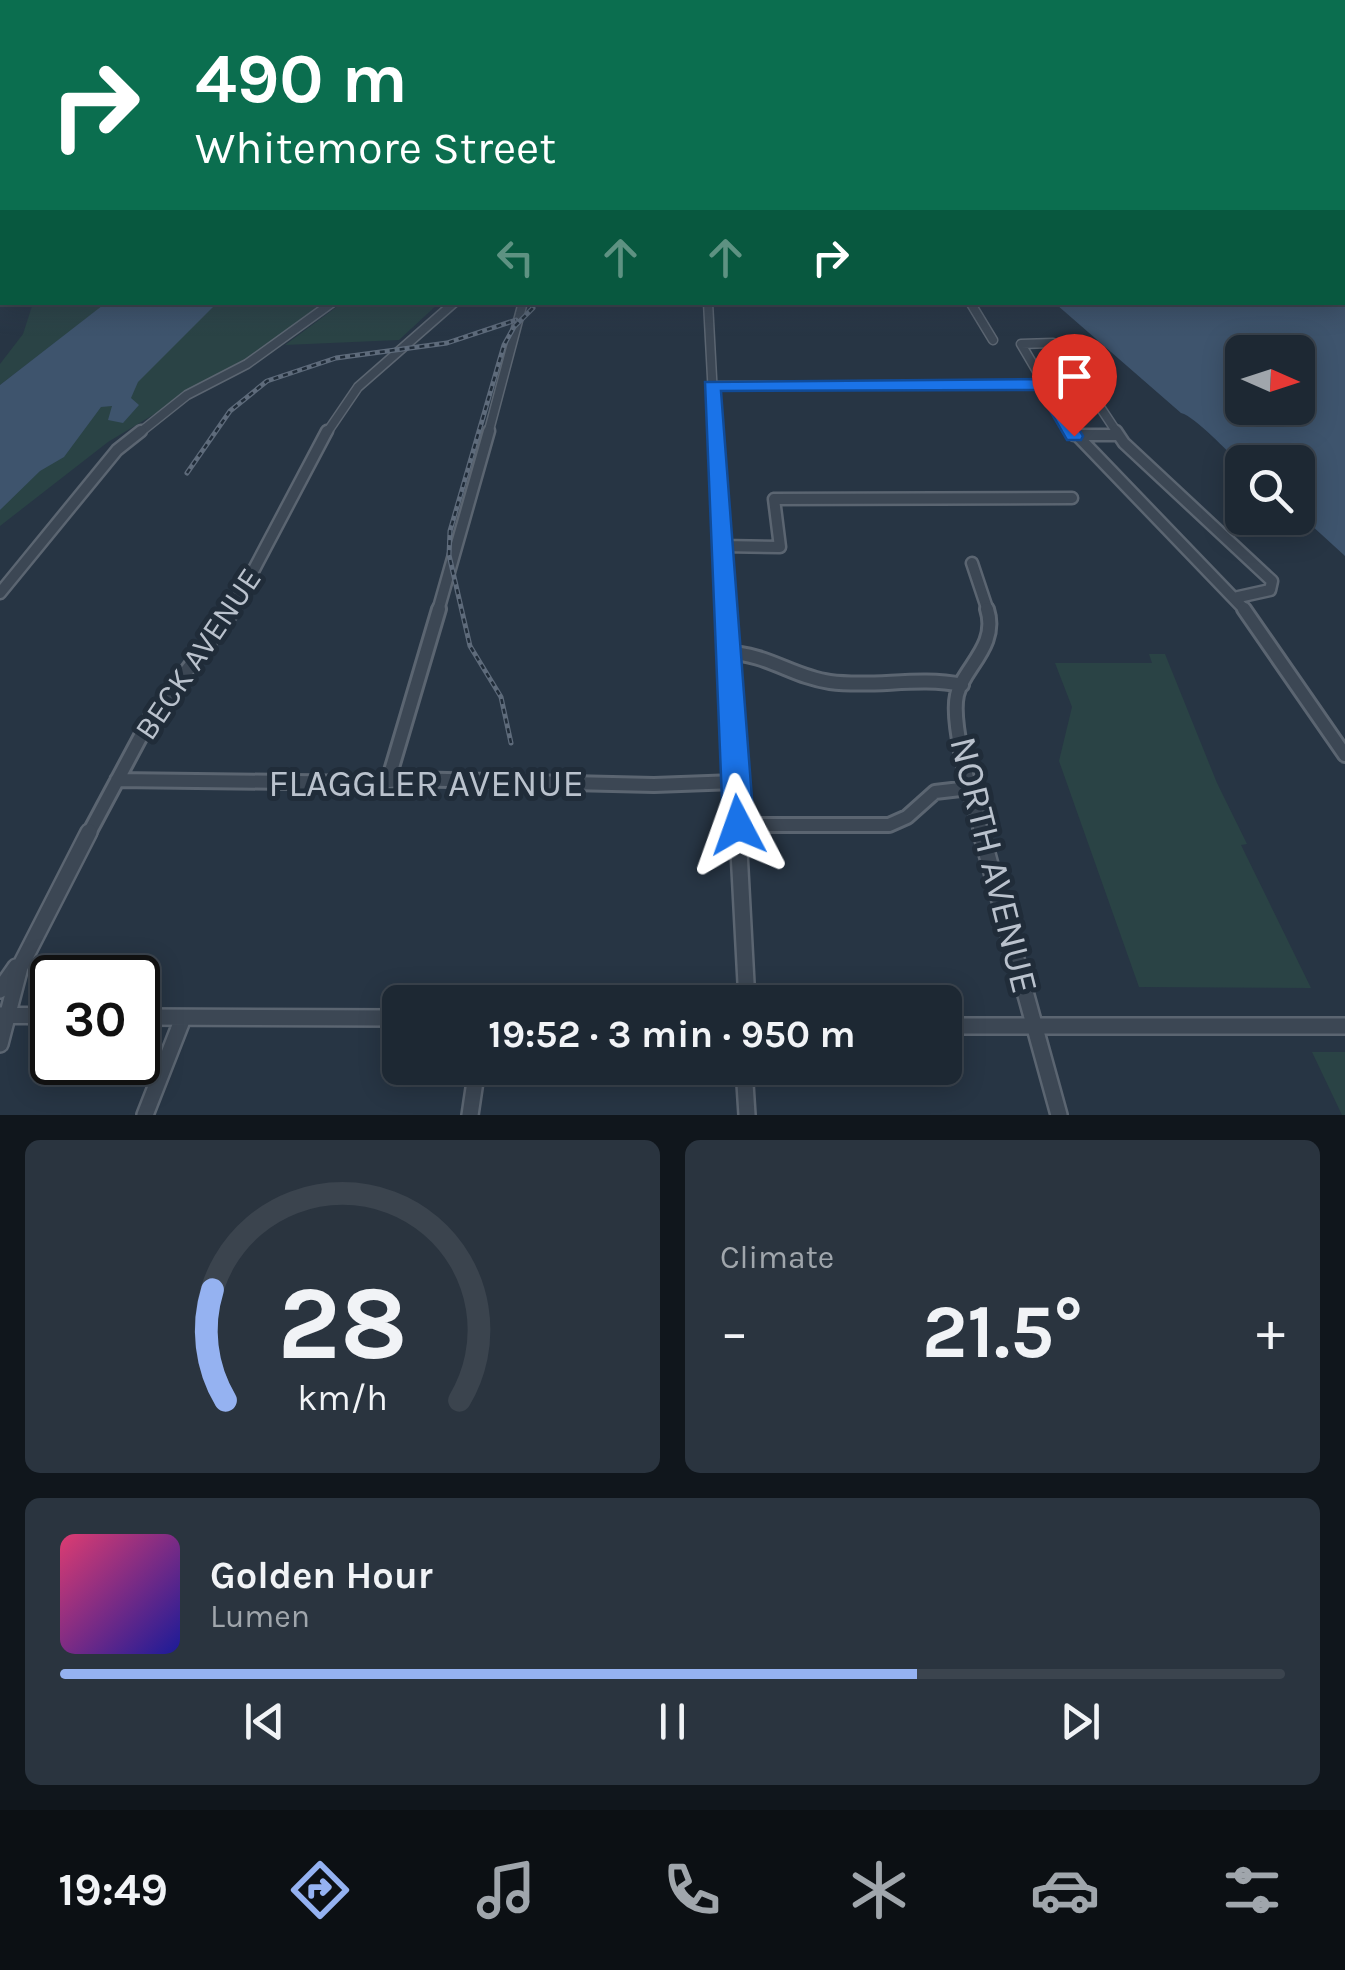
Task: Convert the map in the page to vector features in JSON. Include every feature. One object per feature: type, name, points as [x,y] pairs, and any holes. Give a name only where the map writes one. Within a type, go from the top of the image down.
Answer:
[{"type":"street","points":[[0,593],[117,450],[188,395],[247,364],[329,305]]},
{"type":"street","name":"BECK AVENUE","points":[[0,1044],[4,1015],[30,945],[116,780],[163,700],[240,601],[345,403],[452,305]]},
{"type":"street","points":[[388,781],[478,475],[522,305]]},
{"type":"street","points":[[708,305],[745,985]]},
{"type":"street","points":[[972,305],[994,340]]},
{"type":"street","points":[[1234,598],[1270,590],[1272,581],[1118,435],[1056,344],[1021,344],[1074,436],[1234,598],[1261,630],[1345,755]]},
{"type":"street","points":[[712,386],[1044,385]]},
{"type":"street","points":[[1074,436],[1118,435]]},
{"type":"street","points":[[722,546],[780,547],[774,499],[1072,498]]},
{"type":"street","name":"NORTH AVENUE","points":[[972,563],[990,620],[980,659],[958,695],[957,719],[969,788],[1059,1115]]},
{"type":"street","points":[[727,653],[765,654],[817,680],[962,685]]},
{"type":"street","name":"FLAGGLER AVENUE","points":[[116,780],[654,785],[735,782]]},
{"type":"street","points":[[738,825],[889,825],[907,817],[935,792],[969,788]]},
{"type":"street","points":[[0,990],[30,945]]},
{"type":"street","points":[[4,1015],[30,1016]]},
{"type":"street","points":[[160,1017],[382,1018]]},
{"type":"street","points":[[145,1115],[183,1018]]},
{"type":"street","points":[[962,1026],[1345,1026]]},
{"type":"street","points":[[470,1115],[474,1085]]},
{"type":"street","points":[[745,1085],[746,1115]]},
{"type":"green space","points":[[32,305],[104,305],[0,385],[0,364],[23,334]]},
{"type":"green space","points":[[215,305],[321,305],[286,335],[108,442],[0,526],[0,503],[90,407]]},
{"type":"green space","points":[[339,305],[437,305],[399,340],[285,345]]},
{"type":"green space","points":[[1149,654],[1165,654],[1217,783],[1247,844],[1241,845],[1311,988],[1139,987],[1059,761],[1072,707],[1055,663],[1152,663]]},
{"type":"green space","points":[[1312,1052],[1345,1052],[1345,1115],[1342,1115]]},
{"type":"water","points":[[103,305],[215,305],[138,382],[131,398],[139,405],[123,423],[108,420],[112,406],[101,407],[64,457],[40,471],[0,510],[0,385]]},
{"type":"water","points":[[1057,305],[1345,305],[1345,556],[1315,529],[1315,445],[1225,445],[1225,448]]},
{"type":"railway","points":[[511,743],[501,697],[470,646],[449,555],[450,531],[504,345],[514,327],[533,308]]},
{"type":"railway","points":[[187,473],[230,411],[267,381],[336,358],[447,343],[516,320]]},
{"type":"route","points":[[738,825],[712,386],[1044,385],[1074,436]]}]
